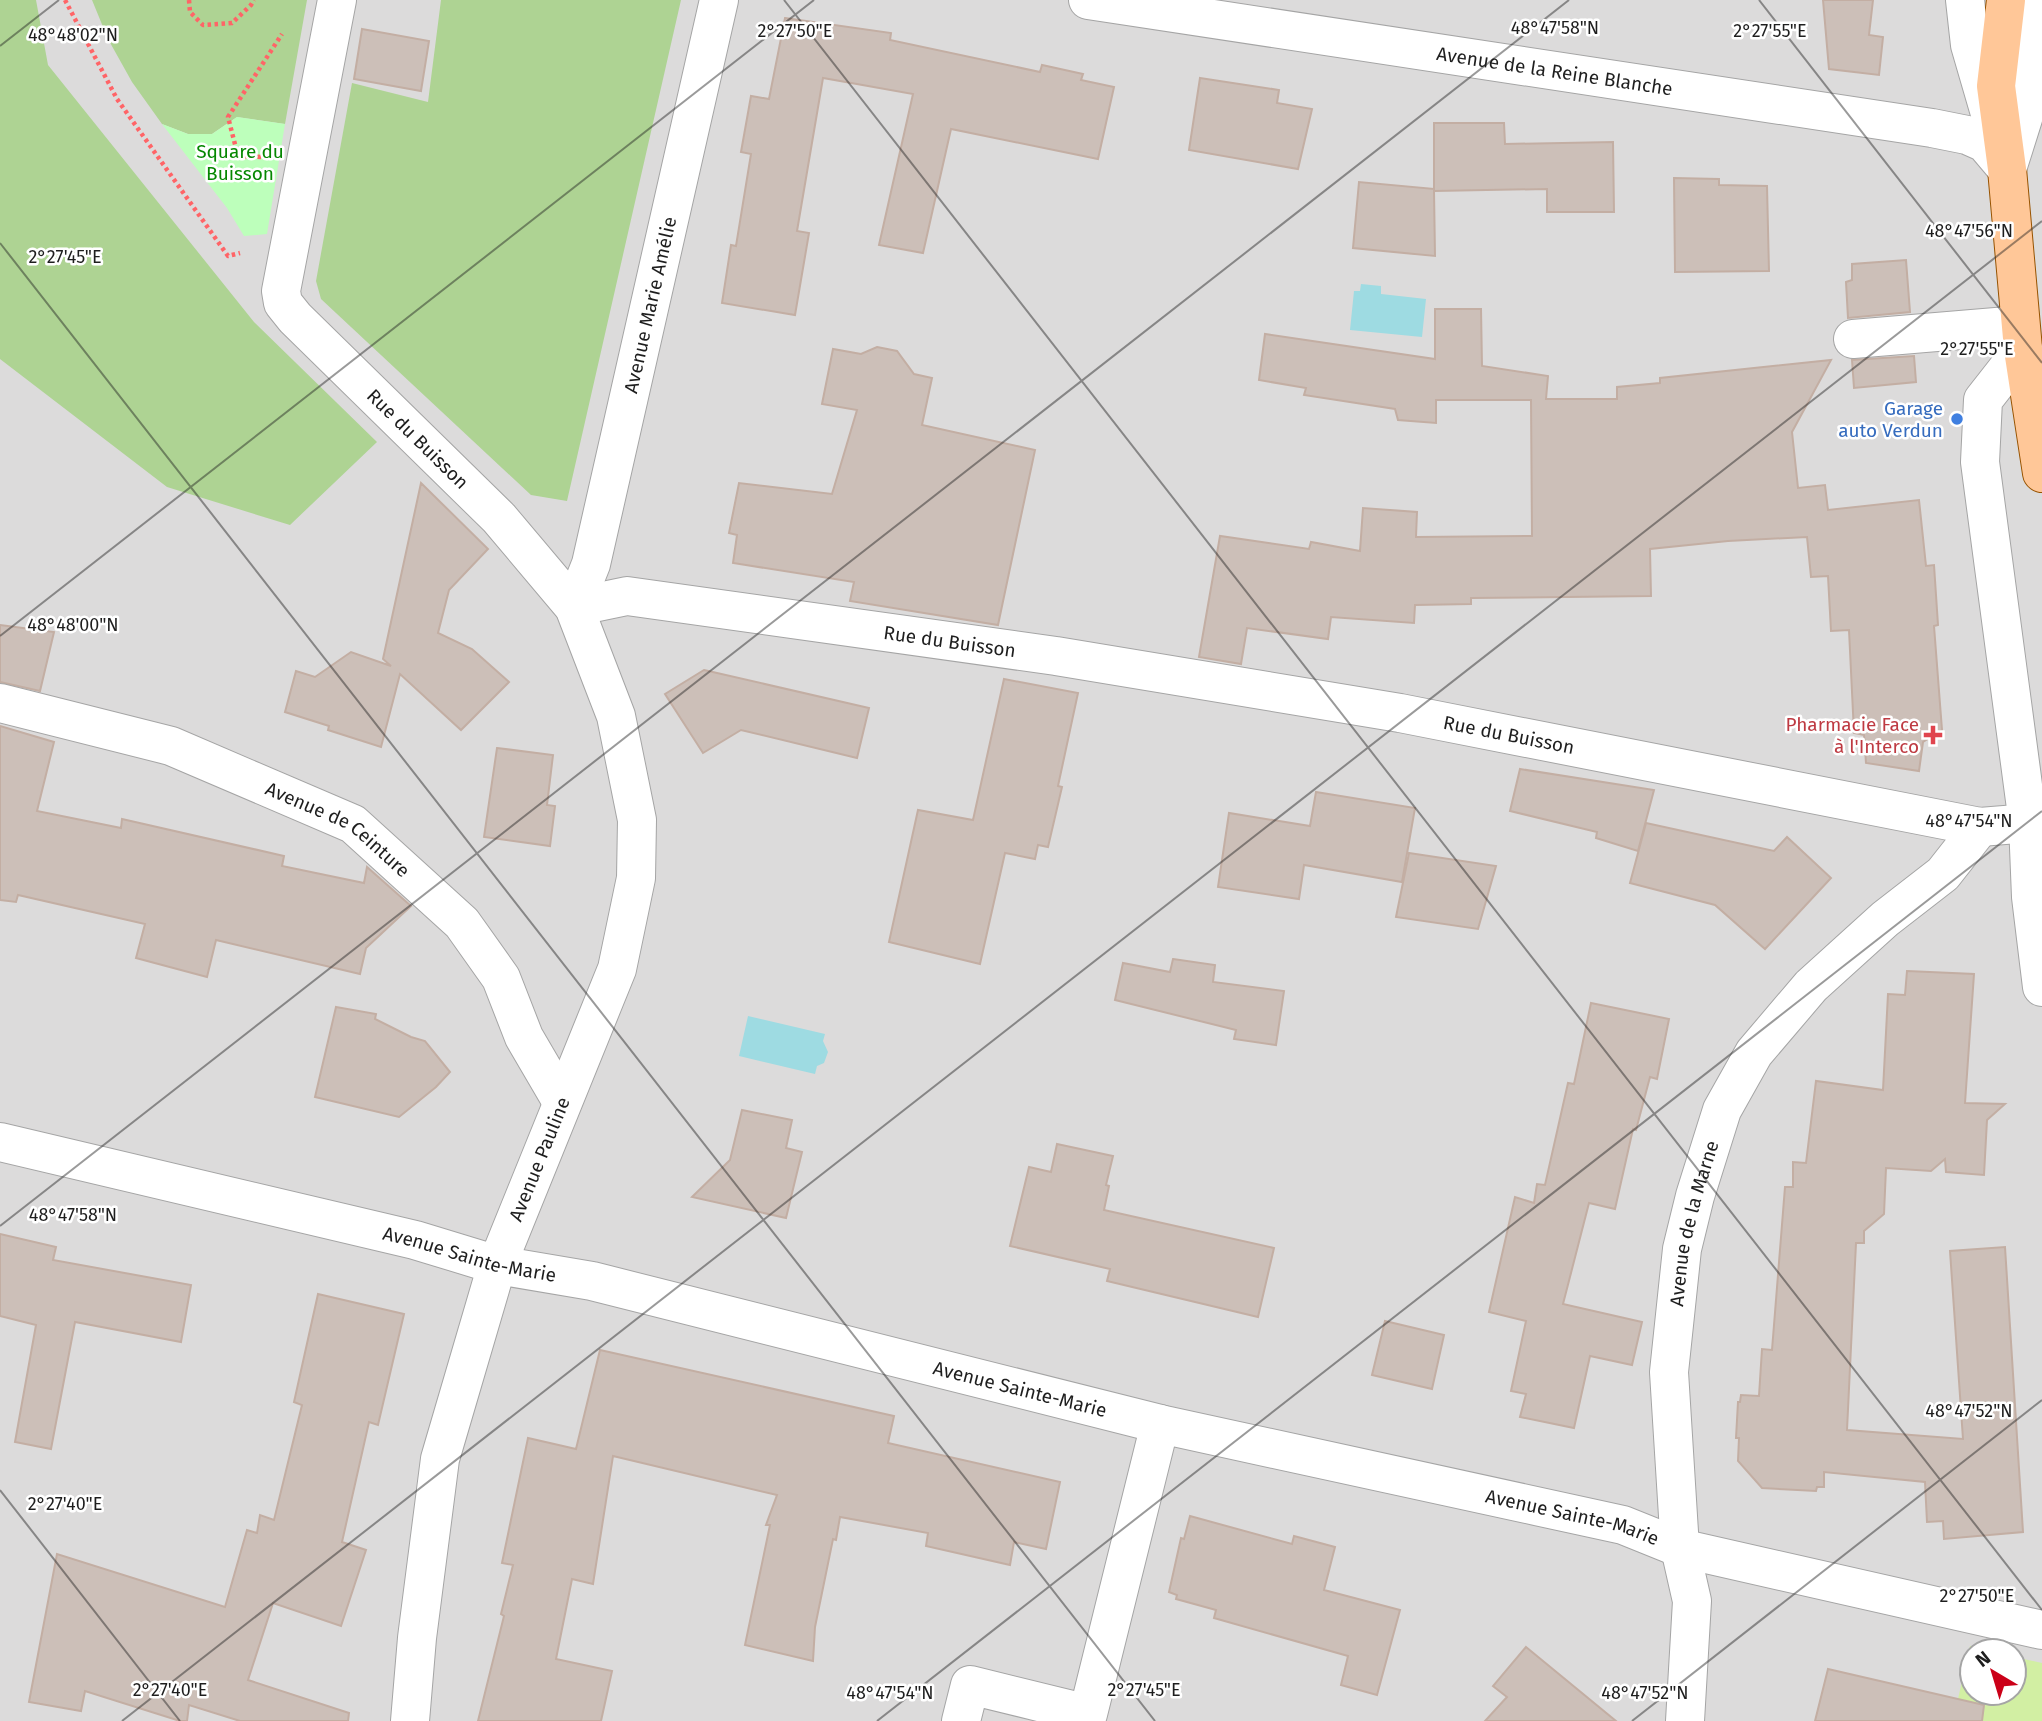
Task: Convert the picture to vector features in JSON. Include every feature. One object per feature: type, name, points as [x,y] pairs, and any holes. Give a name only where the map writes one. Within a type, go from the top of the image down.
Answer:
[{"type":"main road","points":[[2006,0],[1996,86],[2007,169],[2021,337],[2042,473]]},
{"type":"street","name":"Rue du Buisson","points":[[337,0],[281,291],[283,303],[295,318],[499,518],[574,607],[627,596],[1056,656],[1400,713],[1980,827],[2035,822]]},
{"type":"street","name":"Avenue Marie Amélie","points":[[574,607],[592,564],[719,0]]},
{"type":"street","name":"Avenue de la Reine Blanche","points":[[1088,0],[1932,128],[1967,135],[1985,143],[2007,169]]},
{"type":"street","points":[[1965,0],[1970,45],[2007,169]]},
{"type":"street","points":[[2007,169],[2032,90],[2039,0]]},
{"type":"street","points":[[1853,340],[2021,337]]},
{"type":"street","points":[[2021,337],[1983,400],[1980,462],[2035,822],[2031,897],[2042,987]]},
{"type":"street","name":"Avenue Pauline","points":[[410,1721],[417,1638],[440,1459],[497,1265],[617,969],[636,878],[637,820],[615,716],[574,607]]},
{"type":"street","name":"Avenue de Ceinture","points":[[0,703],[171,746],[352,824],[462,923],[501,978],[524,1037],[562,1102]]},
{"type":"street","name":"Avenue de la Marne","points":[[1685,1721],[1692,1601],[1680,1548],[1669,1372],[1682,1249],[1695,1196],[1722,1110],[1754,1053],[1811,986],[1885,919],[1943,874],[1980,827]]},
{"type":"street","name":"Avenue Sainte-Marie","points":[[0,1142],[415,1240],[497,1265],[592,1281],[1160,1424],[1623,1525],[1680,1548],[2042,1630]]},
{"type":"street","points":[[961,1721],[970,1685],[1088,1714],[1160,1424]]},
{"type":"path","points":[[65,0],[117,99],[228,256],[266,248],[290,249]]},
{"type":"path","points":[[189,0],[190,12],[203,25],[232,23],[254,0]]},
{"type":"path","points":[[272,157],[238,156],[228,117],[287,27]]},
{"type":"shaded area","points":[[0,0],[2042,0],[2042,1721],[0,1721]]},
{"type":"green space","points":[[0,0],[36,0],[48,65],[254,322],[377,442],[290,525],[167,487],[0,359]]},
{"type":"green space","points":[[92,0],[307,0],[285,124],[237,117],[212,134],[188,134],[162,124],[132,82],[108,39]]},
{"type":"green space","points":[[441,0],[681,0],[567,501],[531,495],[321,299],[316,281],[352,83],[428,102]]},
{"type":"green space","name":"Square du Buisson","points":[[237,117],[285,124],[267,234],[244,236],[227,208],[162,124],[188,134],[212,134]]},
{"type":"green space","points":[[2028,1660],[2042,1663],[2042,1721],[1953,1721],[1958,1699],[1958,1707],[2028,1707]]},
{"type":"water","points":[[1361,284],[1381,286],[1381,294],[1426,299],[1422,337],[1350,330],[1354,291],[1360,291]]},
{"type":"water","points":[[748,1016],[825,1034],[823,1041],[828,1052],[824,1063],[817,1066],[815,1074],[739,1056]]},
{"type":"building","points":[[1823,0],[1873,0],[1869,35],[1883,37],[1879,75],[1829,69]]},
{"type":"building","points":[[785,18],[891,33],[890,40],[1040,72],[1042,65],[1083,74],[1081,80],[1114,87],[1098,159],[951,129],[923,253],[879,245],[913,94],[823,78],[797,231],[809,233],[795,315],[722,303],[731,245],[736,246],[751,154],[741,152],[751,96],[769,99]]},
{"type":"building","points":[[362,29],[429,41],[421,91],[354,79]]},
{"type":"building","points":[[1200,78],[1279,90],[1277,103],[1312,109],[1298,169],[1189,150]]},
{"type":"building","points":[[1434,123],[1504,123],[1505,144],[1613,142],[1614,212],[1547,212],[1547,189],[1434,191],[1435,256],[1353,248],[1359,182],[1434,189]]},
{"type":"building","points":[[1674,178],[1719,179],[1719,185],[1767,186],[1769,271],[1675,272]]},
{"type":"building","points":[[1906,260],[1910,312],[1848,318],[1846,282],[1852,280],[1852,264]]},
{"type":"building","points":[[1435,309],[1481,309],[1482,366],[1548,376],[1546,399],[1617,399],[1617,387],[1660,383],[1660,378],[1831,360],[1792,432],[1798,488],[1825,485],[1828,510],[1919,500],[1926,566],[1934,565],[1938,625],[1934,626],[1942,730],[1923,742],[1919,771],[1866,763],[1864,735],[1854,733],[1849,630],[1831,631],[1828,576],[1811,577],[1807,537],[1650,549],[1651,596],[1471,598],[1471,604],[1415,605],[1414,623],[1331,617],[1328,639],[1247,628],[1241,664],[1199,657],[1220,536],[1309,549],[1311,542],[1360,551],[1363,508],[1417,512],[1416,537],[1532,536],[1531,400],[1436,400],[1436,423],[1398,420],[1395,409],[1304,395],[1306,388],[1259,380],[1265,334],[1435,359]]},
{"type":"building","points":[[877,347],[897,351],[914,374],[932,378],[922,425],[1035,450],[998,625],[850,601],[854,582],[733,563],[737,535],[729,533],[739,483],[832,494],[857,410],[822,404],[833,349],[861,354]]},
{"type":"building","points":[[1914,356],[1916,382],[1854,388],[1852,360]]},
{"type":"building","points":[[421,483],[488,549],[449,590],[438,633],[472,649],[509,682],[461,730],[400,674],[381,747],[328,730],[329,726],[285,712],[296,671],[315,677],[351,652],[391,666],[383,659]]},
{"type":"building","points":[[0,625],[54,632],[40,691],[0,682]]},
{"type":"building","points":[[704,670],[869,708],[857,758],[741,730],[703,753],[665,694]]},
{"type":"building","points":[[1004,679],[1078,693],[1058,786],[1062,787],[1048,847],[1038,845],[1035,859],[1005,853],[980,964],[889,942],[918,810],[973,820]]},
{"type":"building","points":[[0,726],[54,742],[37,811],[121,828],[122,819],[284,856],[282,866],[364,883],[367,867],[411,906],[366,948],[360,974],[216,940],[207,977],[136,958],[145,924],[18,895],[16,902],[0,900]]},
{"type":"building","points":[[497,748],[553,755],[547,805],[555,806],[550,846],[484,837]]},
{"type":"building","points":[[1520,769],[1654,790],[1638,851],[1596,838],[1597,832],[1510,811]]},
{"type":"building","points":[[1316,792],[1415,808],[1402,882],[1304,865],[1299,899],[1218,887],[1229,813],[1310,826]]},
{"type":"building","points":[[1646,823],[1774,851],[1787,837],[1831,878],[1765,949],[1715,905],[1630,883]]},
{"type":"building","points":[[1409,853],[1496,866],[1478,929],[1396,917]]},
{"type":"building","points":[[1173,959],[1215,965],[1213,982],[1284,991],[1276,1045],[1234,1039],[1236,1030],[1115,1000],[1123,963],[1170,972]]},
{"type":"building","points":[[1907,971],[1974,974],[1965,1103],[2005,1104],[1987,1120],[1984,1175],[1946,1172],[1945,1159],[1931,1171],[1886,1168],[1884,1214],[1864,1231],[1864,1243],[1856,1243],[1847,1430],[1963,1439],[1950,1251],[2005,1247],[2023,1532],[1944,1539],[1943,1521],[1927,1522],[1925,1482],[1824,1472],[1824,1487],[1817,1487],[1816,1491],[1762,1488],[1738,1461],[1738,1402],[1741,1395],[1759,1396],[1762,1349],[1772,1350],[1785,1187],[1793,1187],[1793,1162],[1806,1163],[1816,1081],[1883,1090],[1888,994],[1905,995]]},
{"type":"building","points":[[1591,1003],[1669,1019],[1657,1079],[1650,1077],[1636,1130],[1633,1129],[1615,1209],[1589,1203],[1563,1304],[1642,1322],[1632,1365],[1590,1356],[1574,1428],[1520,1417],[1526,1394],[1511,1391],[1526,1321],[1489,1312],[1515,1197],[1534,1203],[1537,1184],[1545,1185],[1568,1083],[1574,1084]]},
{"type":"building","points":[[336,1007],[376,1014],[375,1019],[425,1041],[450,1072],[399,1117],[315,1097]]},
{"type":"building","points":[[742,1110],[792,1120],[786,1148],[802,1152],[786,1218],[692,1197],[730,1160]]},
{"type":"building","points":[[1057,1144],[1113,1156],[1106,1185],[1109,1186],[1104,1210],[1274,1248],[1258,1317],[1107,1281],[1110,1269],[1010,1246],[1029,1167],[1051,1172]]},
{"type":"building","points":[[0,1234],[56,1247],[53,1260],[191,1285],[181,1342],[75,1322],[51,1449],[15,1442],[36,1325],[0,1316]]},
{"type":"building","points":[[318,1294],[404,1314],[378,1425],[369,1422],[342,1542],[366,1550],[341,1626],[273,1603],[248,1680],[349,1713],[348,1721],[240,1721],[189,1705],[187,1721],[180,1721],[85,1691],[81,1711],[29,1702],[57,1554],[225,1607],[247,1530],[257,1533],[260,1515],[274,1520],[302,1405],[294,1402]]},
{"type":"building","points":[[1385,1321],[1444,1335],[1432,1389],[1372,1375]]},
{"type":"building","points":[[600,1350],[894,1416],[888,1443],[1060,1482],[1046,1549],[1014,1542],[1010,1565],[926,1546],[928,1533],[840,1517],[815,1627],[813,1661],[745,1645],[770,1525],[766,1525],[777,1495],[613,1456],[593,1584],[572,1579],[556,1659],[612,1671],[601,1721],[478,1721],[504,1616],[501,1614],[513,1565],[502,1563],[528,1438],[576,1449]]},
{"type":"building","points":[[1190,1516],[1292,1544],[1294,1536],[1335,1547],[1324,1590],[1400,1610],[1377,1695],[1341,1685],[1348,1656],[1214,1618],[1216,1610],[1176,1599],[1177,1595],[1169,1592],[1181,1538],[1184,1539]]},
{"type":"building","points":[[1526,1647],[1616,1721],[1485,1721],[1507,1697],[1493,1686]]},
{"type":"building","points":[[1828,1669],[1958,1699],[1958,1707],[1984,1707],[1982,1721],[1815,1721]]},
{"type":"place","name":"Garage auto Verdun","points":[[1957,419]]},
{"type":"place","name":"Pharmacie Face à l'Interco","points":[[1933,735]]}]
